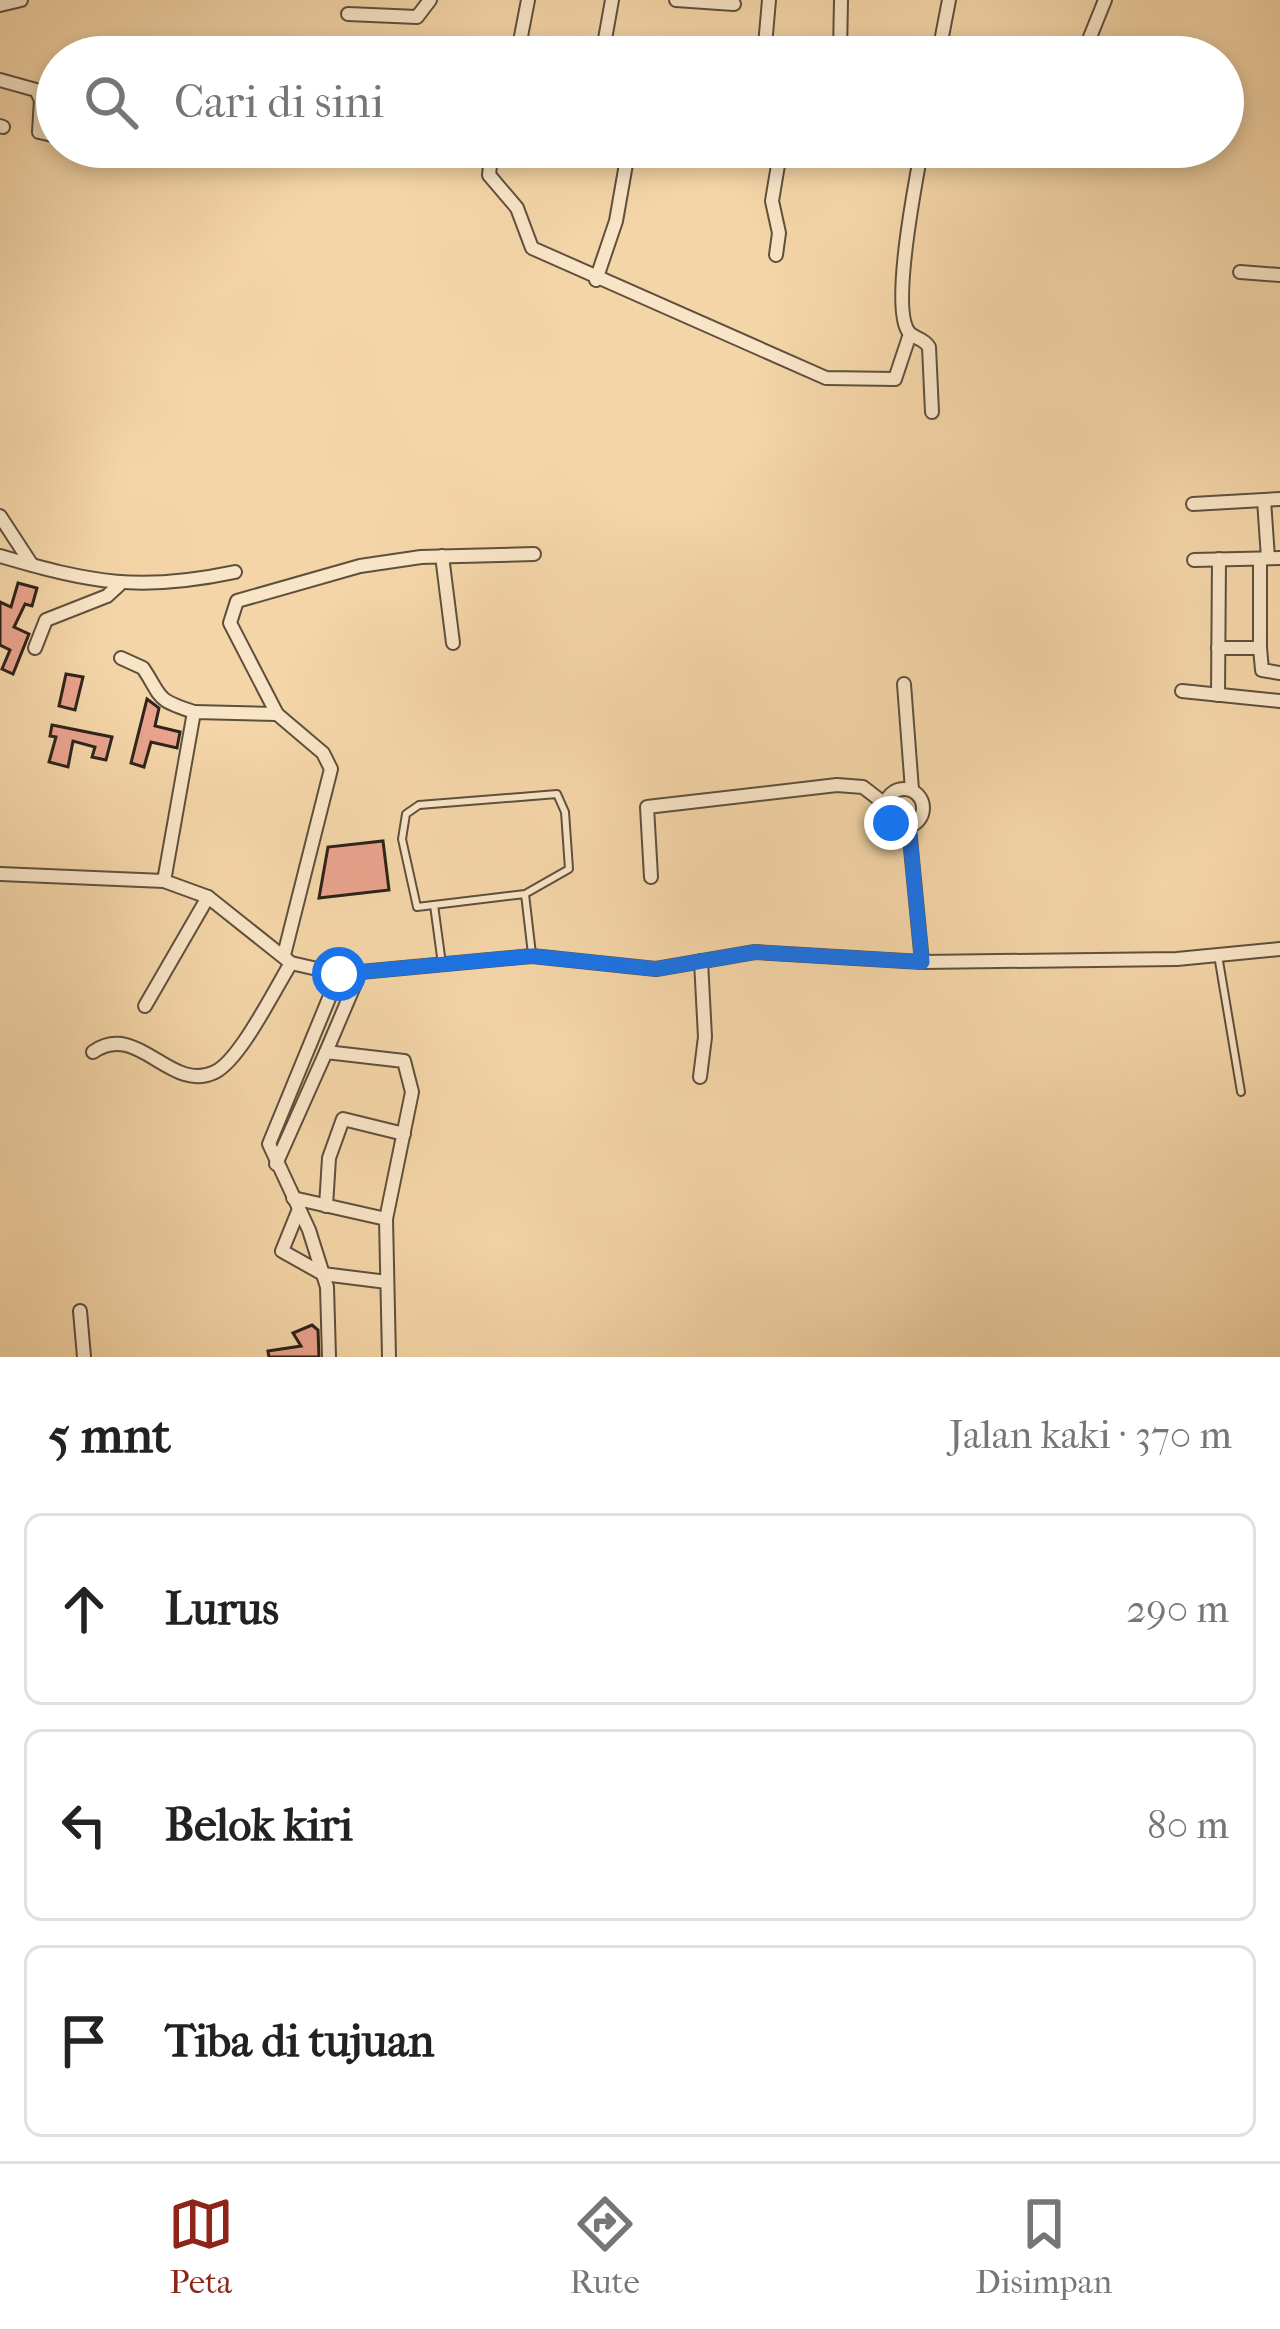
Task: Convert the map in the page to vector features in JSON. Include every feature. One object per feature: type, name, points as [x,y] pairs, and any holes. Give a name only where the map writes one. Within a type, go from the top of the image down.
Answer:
[{"type":"street","points":[[0,5],[21,0]]},
{"type":"street","points":[[348,14],[417,17],[430,0]]},
{"type":"street","points":[[521,36],[528,0]]},
{"type":"street","points":[[606,36],[612,0]]},
{"type":"street","points":[[676,0],[734,4]]},
{"type":"street","points":[[766,36],[769,0]]},
{"type":"street","points":[[840,36],[841,0]]},
{"type":"street","points":[[942,36],[949,0]]},
{"type":"street","points":[[1090,36],[1105,0]]},
{"type":"street","points":[[0,80],[36,90]]},
{"type":"street","points":[[490,168],[489,175],[517,208],[532,248],[826,378],[895,379],[910,334],[904,258],[919,168]]},
{"type":"street","points":[[596,280],[622,198],[626,168]]},
{"type":"street","points":[[776,254],[779,227],[772,201],[778,168]]},
{"type":"street","points":[[1240,272],[1280,275]]},
{"type":"street","points":[[910,334],[923,338],[929,347],[932,412]]},
{"type":"street","points":[[1192,504],[1280,499]]},
{"type":"street","points":[[1264,500],[1269,558],[1262,670],[1280,673]]},
{"type":"street","points":[[0,516],[33,566]]},
{"type":"street","points":[[93,1052],[112,1043],[133,1044],[191,1076],[214,1073],[229,1060],[288,959],[331,769],[323,752],[277,714],[230,623],[237,601],[360,566],[442,556],[534,554]]},
{"type":"street","points":[[0,556],[80,580],[119,585],[235,572]]},
{"type":"street","points":[[442,556],[453,643]]},
{"type":"street","points":[[1194,560],[1269,558]]},
{"type":"street","points":[[1218,695],[1219,559]]},
{"type":"street","points":[[35,647],[46,620],[107,596],[119,585]]},
{"type":"street","points":[[1218,648],[1260,648]]},
{"type":"street","points":[[121,658],[143,668],[150,692],[165,703],[194,712],[277,714]]},
{"type":"street","points":[[904,684],[912,790],[924,808],[909,828]]},
{"type":"street","points":[[1182,691],[1280,700]]},
{"type":"street","points":[[164,880],[194,712]]},
{"type":"street","points":[[651,877],[646,807],[837,784],[863,787],[885,804],[891,823],[909,828]]},
{"type":"street","points":[[885,804],[893,793],[912,790]]},
{"type":"street","points":[[909,828],[922,962]]},
{"type":"street","points":[[0,874],[58,872],[164,880],[208,897],[288,959],[339,974],[532,956],[644,969],[755,952],[922,962],[1218,955],[1280,949]]},
{"type":"street","points":[[145,1006],[208,897]]},
{"type":"street","points":[[700,1077],[705,1037],[701,961]]},
{"type":"street","points":[[276,1164],[360,972]]},
{"type":"street","points":[[328,1357],[323,1274],[269,1144],[339,974]]},
{"type":"street","points":[[326,1052],[404,1061],[413,1083],[386,1219],[388,1357]]},
{"type":"street","points":[[296,1070],[315,1077]]},
{"type":"street","points":[[283,1103],[300,1110]]},
{"type":"street","points":[[326,1206],[329,1158],[344,1119],[404,1135]]},
{"type":"street","points":[[296,1203],[386,1219]]},
{"type":"street","points":[[296,1203],[281,1250],[323,1274],[387,1282]]},
{"type":"street","points":[[80,1311],[84,1357]]},
{"type":"lane","points":[[551,791],[565,812],[569,869],[525,894],[434,905],[417,907],[402,839],[402,821],[411,810],[551,791]]},
{"type":"lane","points":[[525,894],[532,956]]},
{"type":"lane","points":[[434,905],[442,964]]},
{"type":"lane","points":[[1218,955],[1241,1092]]},
{"type":"building","points":[[18,583],[37,588],[32,606],[25,604],[14,627],[29,634],[13,674],[2,669],[10,650],[0,645],[0,602],[11,607]]},
{"type":"building","points":[[66,674],[83,677],[75,710],[59,706]]},
{"type":"building","points":[[147,699],[159,708],[155,726],[180,732],[177,748],[151,742],[144,767],[131,763]]},
{"type":"building","points":[[52,725],[112,737],[106,760],[92,757],[95,747],[73,741],[68,767],[49,762],[56,737],[50,736]]},
{"type":"building","points":[[383,841],[389,890],[319,898],[328,847]]},
{"type":"building","points":[[312,1325],[318,1330],[319,1357],[269,1357],[268,1351],[301,1346],[293,1333]]},
{"type":"route","points":[[339,974],[532,956],[656,969],[755,952],[922,962],[909,828],[891,823]]}]
